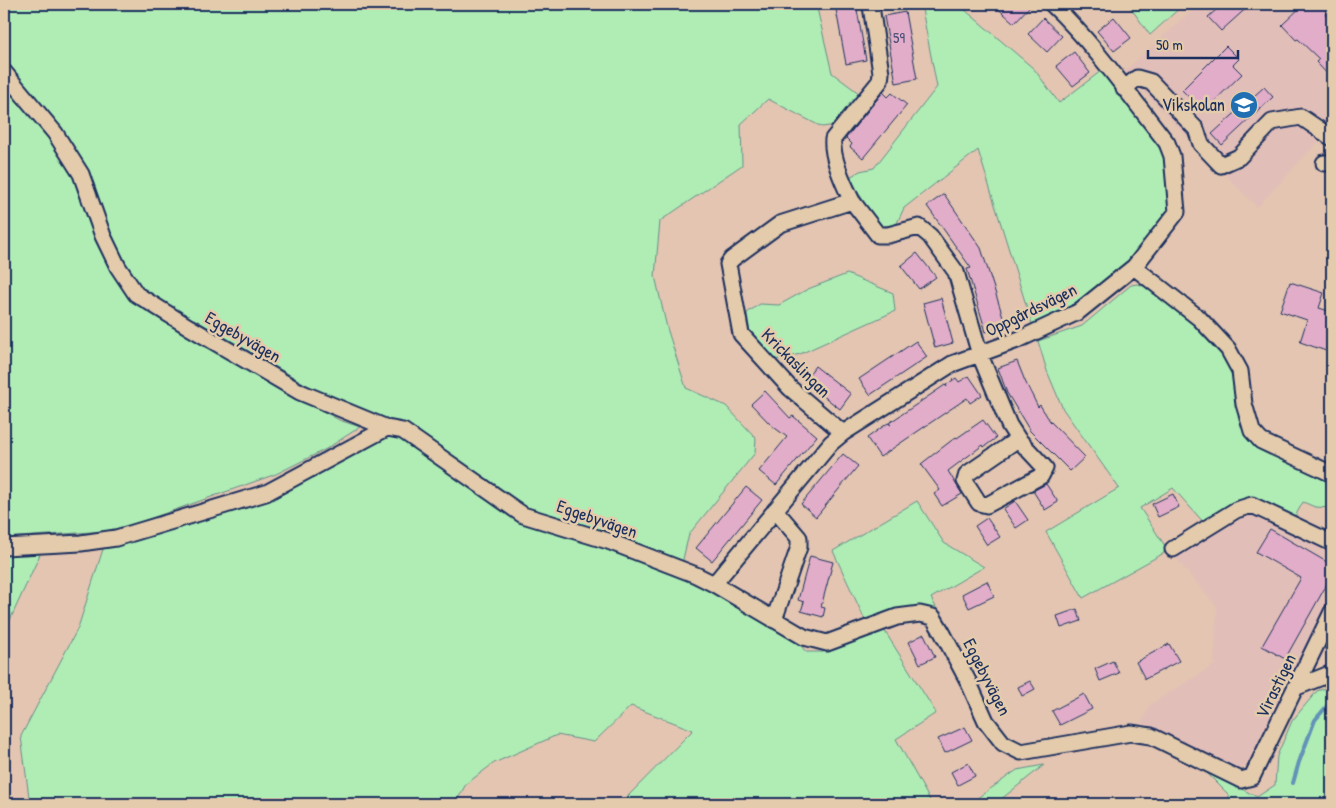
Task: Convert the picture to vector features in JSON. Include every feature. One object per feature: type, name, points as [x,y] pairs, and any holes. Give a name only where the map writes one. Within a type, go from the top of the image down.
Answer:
[{"type":"street","points":[[872,4],[881,73],[880,81],[833,140],[832,148],[852,201],[878,235],[884,236],[919,227],[930,236],[956,272],[980,355],[1009,425],[1018,439],[1045,468],[1041,476],[987,505],[979,503],[966,481],[967,474],[1018,439]]},
{"type":"street","name":"Oppgårdsvägen","points":[[714,584],[831,443],[843,433],[952,364],[1020,339],[1078,312],[1134,267],[1177,212],[1172,156],[1167,143],[1073,24],[1052,4]]},
{"type":"street","name":"Eggebyvägen","points":[[4,72],[55,133],[81,174],[103,236],[118,267],[136,294],[188,327],[300,392],[387,428],[403,432],[523,515],[608,541],[696,575],[804,637],[828,643],[897,617],[920,614],[933,617],[968,681],[986,721],[1002,743],[1021,752],[1131,732],[1151,736],[1241,780],[1252,777]]},
{"type":"street","points":[[1124,89],[1137,78],[1151,82],[1196,128],[1201,144],[1221,165],[1239,157],[1272,122],[1300,117],[1332,138]]},
{"type":"street","name":"Krickaslingan","points":[[843,433],[790,388],[741,334],[728,264],[732,259],[780,224],[852,201]]},
{"type":"street","points":[[1134,267],[1199,318],[1228,349],[1240,371],[1244,404],[1252,431],[1261,441],[1332,474]]},
{"type":"street","points":[[4,548],[81,543],[116,538],[266,493],[387,428]]},
{"type":"street","points":[[1173,550],[1236,510],[1252,505],[1332,543]]},
{"type":"street","points":[[774,620],[799,547],[799,538],[775,510]]},
{"type":"street","name":"Virastigen","points":[[1252,777],[1332,612]]},
{"type":"street","points":[[1297,687],[1332,674]]},
{"type":"shaded area","name":"Vikskolan","points":[[1199,4],[1332,4],[1332,146],[1319,141],[1257,207],[1124,72]]},
{"type":"shaded area","points":[[1254,510],[1332,551],[1332,599],[1248,765],[1235,770],[1141,724],[1150,705],[1214,665],[1217,607],[1175,557]]},
{"type":"green space","points":[[4,4],[816,4],[832,73],[860,94],[836,125],[822,127],[768,99],[741,124],[742,165],[660,221],[655,276],[667,328],[686,388],[726,406],[756,438],[755,453],[689,534],[683,559],[692,579],[801,646],[806,652],[823,652],[884,630],[936,713],[896,739],[932,804],[625,804],[625,799],[693,730],[631,706],[594,742],[557,735],[494,763],[466,784],[455,804],[29,804],[21,736],[78,628],[104,546],[269,501],[377,440],[364,411],[314,389],[194,319],[185,334],[339,420],[360,427],[326,449],[276,474],[135,524],[106,531],[4,538]]},
{"type":"green space","points":[[921,4],[958,4],[1034,69],[1059,103],[1101,71],[1158,145],[1167,160],[1171,201],[1168,214],[1126,263],[1061,312],[1032,324],[978,150],[904,208],[896,225],[882,226],[865,204],[850,177],[860,171],[874,168],[937,87]]},
{"type":"green space","points":[[1128,4],[1184,4],[1150,35]]},
{"type":"green space","points":[[847,274],[893,293],[895,311],[800,354],[775,360],[750,333],[747,313],[760,304],[779,305],[808,289]]},
{"type":"green space","points":[[1138,284],[1151,289],[1204,329],[1224,354],[1234,371],[1257,445],[1332,482],[1332,508],[1315,507],[1303,502],[1294,518],[1248,499],[1206,525],[1173,488],[1140,508],[1165,546],[1164,553],[1083,598],[1046,532],[1119,488],[1063,409],[1047,371],[1038,341],[1082,326],[1131,285]]},
{"type":"green space","points":[[917,501],[944,543],[984,567],[931,598],[939,613],[923,606],[908,607],[866,622],[833,551]]},
{"type":"green space","points":[[42,550],[4,633],[4,556]]},
{"type":"green space","points":[[1332,686],[1332,804],[1231,804],[1228,794],[1203,769],[1257,797],[1275,785],[1277,756],[1292,721],[1317,691]]},
{"type":"green space","points":[[1044,765],[995,804],[969,804],[1017,770]]},
{"type":"building","points":[[835,4],[856,4],[866,60],[846,64]]},
{"type":"building","points":[[993,4],[1032,4],[1014,23]]},
{"type":"building","points":[[1223,4],[1251,4],[1221,31],[1208,17]]},
{"type":"building","points":[[1304,4],[1332,4],[1332,7],[1325,14],[1332,22],[1332,79],[1316,62],[1319,59],[1298,39],[1296,40],[1282,25]]},
{"type":"building","points":[[905,12],[917,79],[896,83],[884,16]]},
{"type":"building","points":[[1114,17],[1131,38],[1114,51],[1097,31]]},
{"type":"building","points":[[1043,18],[1062,36],[1047,52],[1028,34]]},
{"type":"building","points":[[1226,46],[1239,59],[1233,65],[1242,74],[1203,112],[1182,90]]},
{"type":"building","points":[[1074,52],[1090,73],[1073,86],[1056,66]]},
{"type":"building","points":[[1264,87],[1273,97],[1222,145],[1212,134]]},
{"type":"building","points":[[883,92],[888,97],[892,93],[907,105],[863,158],[850,147],[852,144],[846,138]]},
{"type":"building","points":[[944,194],[981,248],[1006,326],[986,332],[967,269],[971,268],[927,206]]},
{"type":"building","points":[[917,253],[936,277],[919,289],[901,266]]},
{"type":"building","points":[[1290,282],[1324,293],[1319,308],[1332,312],[1332,353],[1300,342],[1307,320],[1280,311]]},
{"type":"building","points":[[941,298],[953,343],[935,348],[923,303]]},
{"type":"building","points":[[916,341],[927,357],[870,395],[859,379]]},
{"type":"building","points":[[1017,361],[1038,407],[1040,405],[1050,421],[1085,457],[1070,471],[1030,431],[1007,393],[998,368]]},
{"type":"building","points":[[815,366],[851,394],[840,409],[804,381]]},
{"type":"building","points":[[969,376],[982,395],[970,403],[967,398],[880,457],[867,438],[888,423],[891,425],[889,423],[945,385],[947,387],[946,385],[956,378],[959,382]]},
{"type":"building","points":[[765,391],[790,418],[793,416],[817,436],[776,485],[759,471],[787,437],[771,425],[751,404]]},
{"type":"building","points":[[983,420],[996,438],[984,447],[983,445],[948,471],[962,494],[942,506],[934,494],[940,490],[921,464],[956,437]]},
{"type":"building","points":[[843,454],[858,466],[816,517],[801,504]]},
{"type":"building","points":[[1046,484],[1058,502],[1045,510],[1033,491]]},
{"type":"building","points":[[746,487],[762,500],[712,561],[696,548]]},
{"type":"building","points":[[1173,494],[1179,507],[1158,517],[1152,504]]},
{"type":"building","points":[[1015,501],[1028,520],[1016,528],[1003,509]]},
{"type":"building","points":[[987,518],[1000,537],[987,545],[975,526]]},
{"type":"building","points":[[1270,529],[1332,565],[1332,575],[1285,659],[1262,646],[1301,578],[1256,552]]},
{"type":"building","points":[[810,556],[833,562],[821,607],[825,608],[823,617],[801,611],[804,602],[798,600]]},
{"type":"building","points":[[987,581],[994,596],[969,608],[962,594]]},
{"type":"building","points":[[1077,609],[1081,621],[1061,628],[1057,616]]},
{"type":"building","points":[[924,634],[935,657],[920,664],[909,642]]},
{"type":"building","points":[[1169,644],[1179,661],[1145,679],[1136,662]]},
{"type":"building","points":[[1113,661],[1119,673],[1100,681],[1095,669]]},
{"type":"building","points":[[1030,681],[1035,689],[1022,696],[1018,687]]},
{"type":"building","points":[[1084,694],[1092,709],[1060,725],[1052,711]]},
{"type":"building","points":[[965,727],[972,740],[945,753],[938,739]]},
{"type":"building","points":[[968,763],[975,776],[958,785],[951,772]]},
{"type":"waterway","points":[[1293,783],[1315,720],[1332,700]]},
{"type":"place","name":"Vikskolan","points":[[1244,105]]}]
